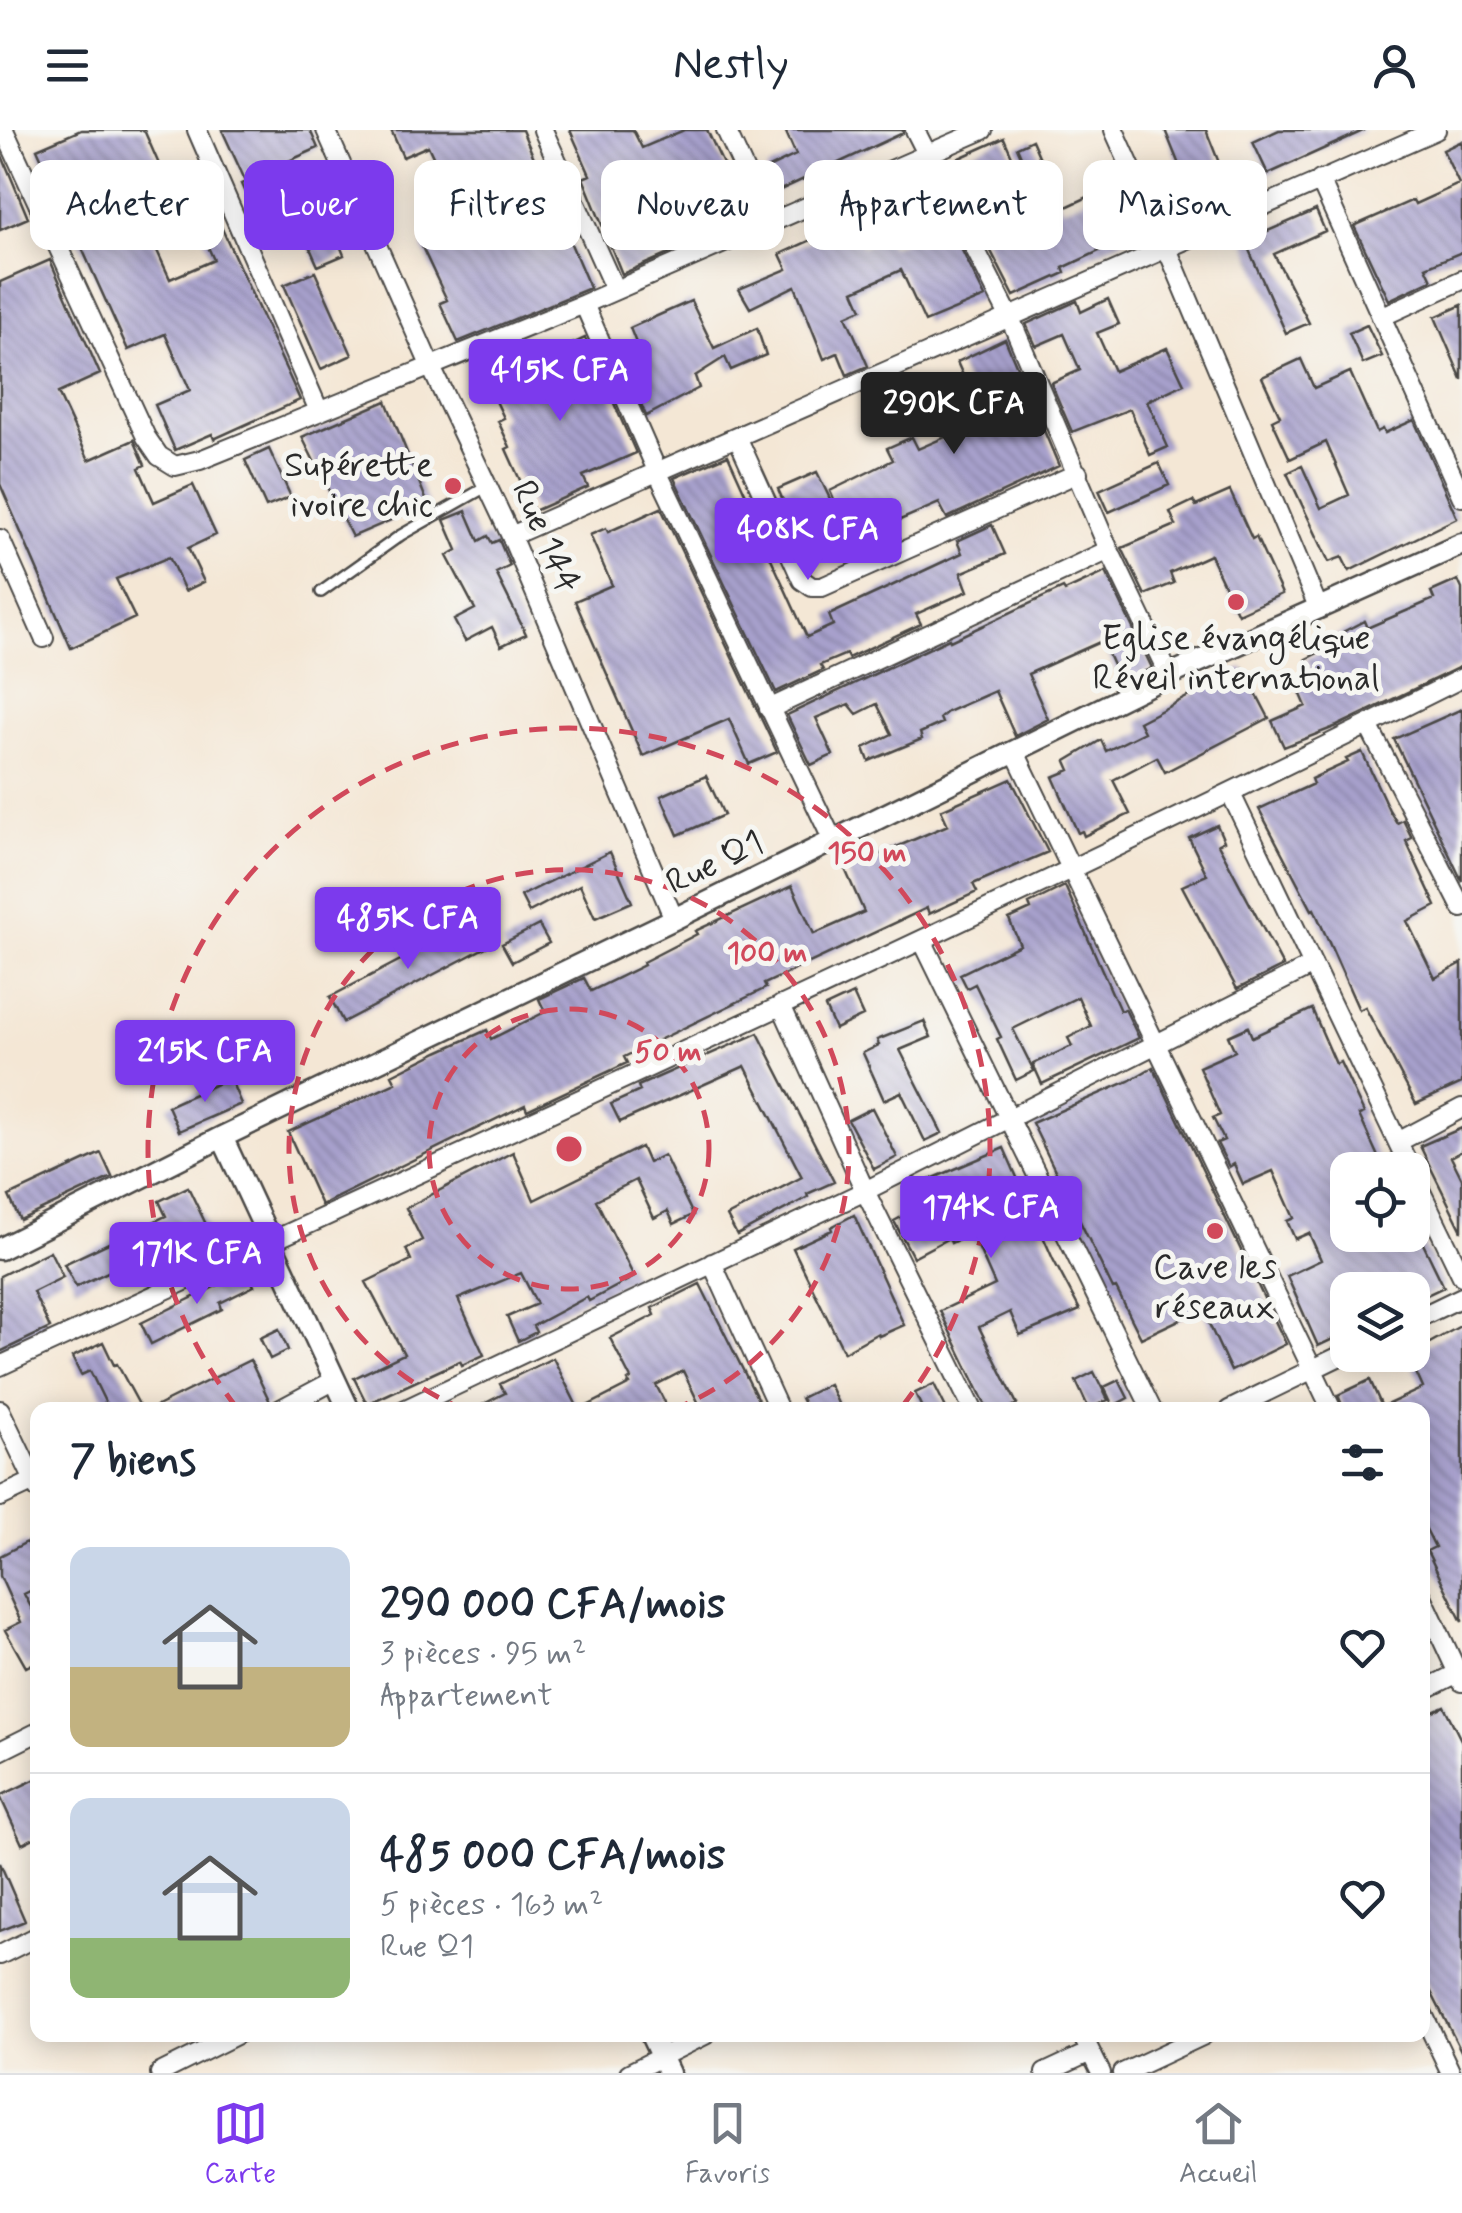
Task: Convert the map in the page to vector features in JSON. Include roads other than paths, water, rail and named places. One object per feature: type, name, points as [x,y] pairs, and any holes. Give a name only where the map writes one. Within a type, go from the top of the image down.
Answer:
[{"type":"street","points":[[4,130],[146,437],[159,456],[175,466],[200,460],[712,250]]},
{"type":"street","points":[[197,130],[319,411]]},
{"type":"street","name":"Rue 144","points":[[326,130],[511,536],[674,919]]},
{"type":"street","points":[[544,130],[615,290]]},
{"type":"street","points":[[726,130],[740,160]]},
{"type":"street","points":[[915,130],[1010,318],[1109,550],[1169,674]]},
{"type":"street","points":[[784,220],[983,130]]},
{"type":"street","points":[[1114,130],[1127,160]]},
{"type":"street","points":[[1267,203],[1431,131]]},
{"type":"street","points":[[1320,180],[1462,497]]},
{"type":"street","points":[[511,536],[738,439],[1157,250]]},
{"type":"street","points":[[1168,250],[1318,609]]},
{"type":"street","points":[[1381,317],[1462,280]]},
{"type":"street","points":[[584,304],[658,473],[833,841]]},
{"type":"street","points":[[738,439],[802,580],[812,587],[822,587],[1078,473]]},
{"type":"street","points":[[0,539],[44,638]]},
{"type":"street","name":"Rue Q1","points":[[0,1249],[1169,674],[1462,544]]},
{"type":"street","points":[[770,709],[1109,550]]},
{"type":"street","points":[[0,1366],[1072,870],[1462,678]]},
{"type":"street","points":[[1368,726],[1462,908]]},
{"type":"street","points":[[1015,752],[1328,1402]]},
{"type":"street","points":[[1232,794],[1403,1152]]},
{"type":"street","points":[[922,940],[1148,1402]]},
{"type":"street","points":[[421,1402],[865,1191],[1313,965]]},
{"type":"street","points":[[781,1005],[865,1191],[969,1402]]},
{"type":"street","points":[[1398,1142],[1462,1108]]},
{"type":"street","points":[[222,1137],[345,1402]]},
{"type":"street","points":[[1430,1209],[1462,1276]]},
{"type":"street","points":[[712,1263],[774,1402]]},
{"type":"street","points":[[1430,1312],[1462,1297]]},
{"type":"street","points":[[1245,1402],[1330,1360]]},
{"type":"street","points":[[294,1402],[335,1380]]},
{"type":"street","points":[[0,1410],[30,1472]]},
{"type":"street","points":[[0,1497],[30,1487]]},
{"type":"street","points":[[1430,1613],[1460,1676],[1430,1688]]},
{"type":"street","points":[[0,1751],[30,1736]]},
{"type":"street","points":[[0,1954],[30,1940]]},
{"type":"street","points":[[1430,2029],[1451,2073]]},
{"type":"street","points":[[160,2073],[222,2042]]},
{"type":"street","points":[[654,2042],[665,2065]]},
{"type":"street","points":[[630,2073],[665,2065],[696,2042]]},
{"type":"street","points":[[1123,2073],[1189,2042]]},
{"type":"street","points":[[1044,2073],[1086,2044],[1100,2073]]},
{"type":"lane","points":[[321,592],[401,535],[486,487]]},
{"type":"place","name":"Supérette ivoire chic","points":[[453,486]]},
{"type":"place","name":"Eglise évangélique Réveil international","points":[[1236,602]]},
{"type":"place","name":"Cave les réseaux","points":[[1215,1231]]}]
